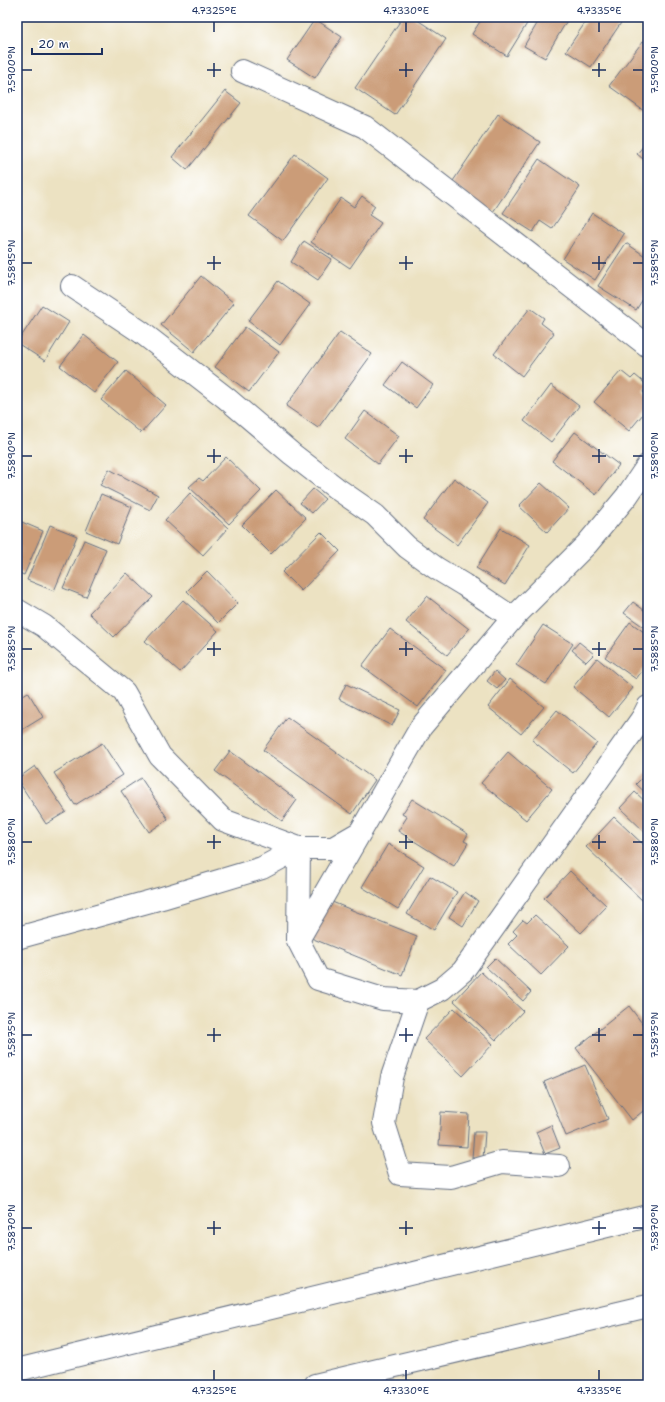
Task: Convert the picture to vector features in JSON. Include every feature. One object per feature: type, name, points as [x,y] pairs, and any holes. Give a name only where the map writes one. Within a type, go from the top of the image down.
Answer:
[{"type":"main road","points":[[242,71],[365,127],[648,346]]},
{"type":"main road","points":[[72,286],[148,337],[226,398],[292,454],[336,488],[375,515],[407,547],[436,568],[464,584],[513,618]]},
{"type":"main road","points":[[298,940],[420,727],[513,618],[587,544],[627,496],[648,465]]},
{"type":"main road","points":[[17,610],[44,626],[124,692],[160,756],[223,820],[300,848],[333,848],[360,832]]},
{"type":"main road","points":[[300,848],[298,940],[318,978],[383,999],[418,1001],[442,989],[463,971],[646,715]]},
{"type":"main road","points":[[17,938],[162,898],[262,868],[300,848]]},
{"type":"main road","points":[[418,1001],[392,1077],[384,1123],[400,1174],[451,1178],[502,1162],[559,1166]]},
{"type":"main road","points":[[17,1370],[648,1216]]},
{"type":"main road","points":[[315,1385],[648,1306]]},
{"type":"building","points":[[403,17],[413,17],[446,39],[395,115],[355,88]]},
{"type":"building","points":[[483,17],[531,17],[507,56],[472,34]]},
{"type":"building","points":[[541,17],[569,17],[545,58],[524,46]]},
{"type":"building","points":[[589,17],[625,17],[591,67],[566,51]]},
{"type":"building","points":[[315,19],[342,37],[315,78],[287,60]]},
{"type":"building","points":[[643,41],[648,45],[648,105],[644,111],[609,86]]},
{"type":"building","points":[[225,91],[241,103],[187,170],[172,157]]},
{"type":"building","points":[[498,114],[540,142],[493,212],[451,184]]},
{"type":"building","points":[[648,140],[648,163],[637,154]]},
{"type":"building","points":[[295,154],[328,178],[283,241],[249,216]]},
{"type":"building","points":[[539,159],[580,187],[552,229],[540,221],[533,232],[503,213]]},
{"type":"building","points":[[362,196],[375,206],[369,215],[381,223],[350,268],[311,242],[341,198],[354,207]]},
{"type":"building","points":[[592,213],[624,234],[595,280],[563,259]]},
{"type":"building","points":[[304,241],[332,259],[318,280],[291,262]]},
{"type":"building","points":[[626,243],[648,258],[648,291],[636,310],[598,286]]},
{"type":"building","points":[[201,276],[234,303],[194,352],[161,325]]},
{"type":"building","points":[[278,281],[310,304],[280,345],[248,321]]},
{"type":"building","points":[[42,305],[69,322],[45,361],[17,343]]},
{"type":"building","points":[[530,308],[544,318],[541,323],[554,333],[522,376],[494,354]]},
{"type":"building","points":[[245,327],[279,352],[249,392],[215,367]]},
{"type":"building","points":[[340,332],[372,354],[318,428],[286,406]]},
{"type":"building","points":[[84,335],[118,362],[94,393],[60,366]]},
{"type":"building","points":[[402,362],[433,385],[416,408],[385,385]]},
{"type":"building","points":[[126,371],[166,405],[141,433],[101,400]]},
{"type":"building","points":[[621,371],[631,379],[635,375],[648,386],[643,392],[648,397],[648,408],[629,431],[594,402]]},
{"type":"building","points":[[551,385],[579,406],[551,442],[524,421]]},
{"type":"building","points":[[365,411],[399,436],[378,464],[345,439]]},
{"type":"building","points":[[575,432],[619,465],[596,495],[552,461]]},
{"type":"building","points":[[226,457],[261,491],[229,524],[189,487],[199,478],[203,481]]},
{"type":"building","points":[[109,469],[158,495],[150,510],[100,485]]},
{"type":"building","points":[[454,478],[488,503],[457,545],[423,520]]},
{"type":"building","points":[[541,483],[569,508],[547,532],[519,506]]},
{"type":"building","points":[[313,489],[325,499],[312,513],[300,503]]},
{"type":"building","points":[[276,490],[306,518],[271,554],[242,525]]},
{"type":"building","points":[[190,493],[228,528],[203,555],[165,520]]},
{"type":"building","points":[[101,494],[132,507],[117,544],[86,531]]},
{"type":"building","points":[[17,520],[43,531],[24,575],[17,572]]},
{"type":"building","points":[[50,525],[77,536],[54,591],[27,580]]},
{"type":"building","points":[[501,528],[530,545],[505,585],[476,568]]},
{"type":"building","points":[[321,532],[340,551],[301,591],[282,572]]},
{"type":"building","points":[[84,540],[106,549],[86,597],[63,588]]},
{"type":"building","points":[[207,571],[238,603],[218,623],[187,591]]},
{"type":"building","points":[[127,573],[153,597],[114,637],[89,613]]},
{"type":"building","points":[[427,596],[469,629],[447,655],[406,622]]},
{"type":"building","points":[[183,600],[218,631],[180,672],[145,641]]},
{"type":"building","points":[[633,602],[648,613],[648,630],[624,613]]},
{"type":"building","points":[[630,622],[648,635],[648,669],[645,667],[636,679],[605,657]]},
{"type":"building","points":[[543,625],[573,644],[546,684],[516,665]]},
{"type":"building","points":[[390,629],[446,670],[418,707],[362,666]]},
{"type":"building","points":[[579,642],[594,654],[586,662],[572,650]]},
{"type":"building","points":[[597,658],[633,688],[609,717],[573,687]]},
{"type":"building","points":[[495,671],[505,680],[497,689],[487,681]]},
{"type":"building","points":[[510,679],[544,707],[521,734],[488,707]]},
{"type":"building","points":[[346,684],[400,710],[392,726],[339,699]]},
{"type":"building","points":[[28,692],[43,717],[17,733],[17,699]]},
{"type":"building","points":[[557,710],[597,743],[573,773],[532,740]]},
{"type":"building","points":[[287,717],[375,780],[352,814],[263,750]]},
{"type":"building","points":[[102,743],[123,775],[75,805],[54,773]]},
{"type":"building","points":[[230,751],[297,800],[282,821],[215,771]]},
{"type":"building","points":[[508,752],[552,789],[526,820],[481,783]]},
{"type":"building","points":[[35,766],[66,812],[46,824],[17,779]]},
{"type":"building","points":[[648,772],[648,795],[636,784]]},
{"type":"building","points":[[141,778],[168,819],[149,832],[121,791]]},
{"type":"building","points":[[635,792],[648,804],[648,835],[620,808]]},
{"type":"building","points":[[412,799],[468,834],[464,841],[468,843],[454,866],[398,831],[407,817],[402,814]]},
{"type":"building","points":[[614,817],[648,849],[648,894],[642,900],[586,847]]},
{"type":"building","points":[[388,844],[424,866],[398,909],[362,887]]},
{"type":"building","points":[[570,871],[607,906],[581,933],[544,898]]},
{"type":"building","points":[[430,876],[457,892],[434,930],[407,914]]},
{"type":"building","points":[[465,892],[478,901],[463,926],[449,917]]},
{"type":"building","points":[[327,900],[417,936],[402,975],[311,938]]},
{"type":"building","points":[[535,915],[569,946],[541,975],[508,944],[517,935],[513,931],[523,920],[527,923]]},
{"type":"building","points":[[495,958],[531,992],[523,1001],[486,967]]},
{"type":"building","points":[[481,972],[523,1011],[496,1040],[454,1001]]},
{"type":"building","points":[[629,1006],[648,1031],[648,1107],[632,1120],[576,1048]]},
{"type":"building","points":[[454,1008],[493,1044],[463,1076],[424,1039]]},
{"type":"building","points":[[585,1065],[608,1119],[566,1136],[544,1082]]},
{"type":"building","points":[[441,1112],[469,1114],[467,1147],[439,1145]]},
{"type":"building","points":[[551,1125],[560,1148],[545,1154],[536,1132]]},
{"type":"building","points":[[474,1132],[485,1132],[483,1159],[472,1158]]}]
